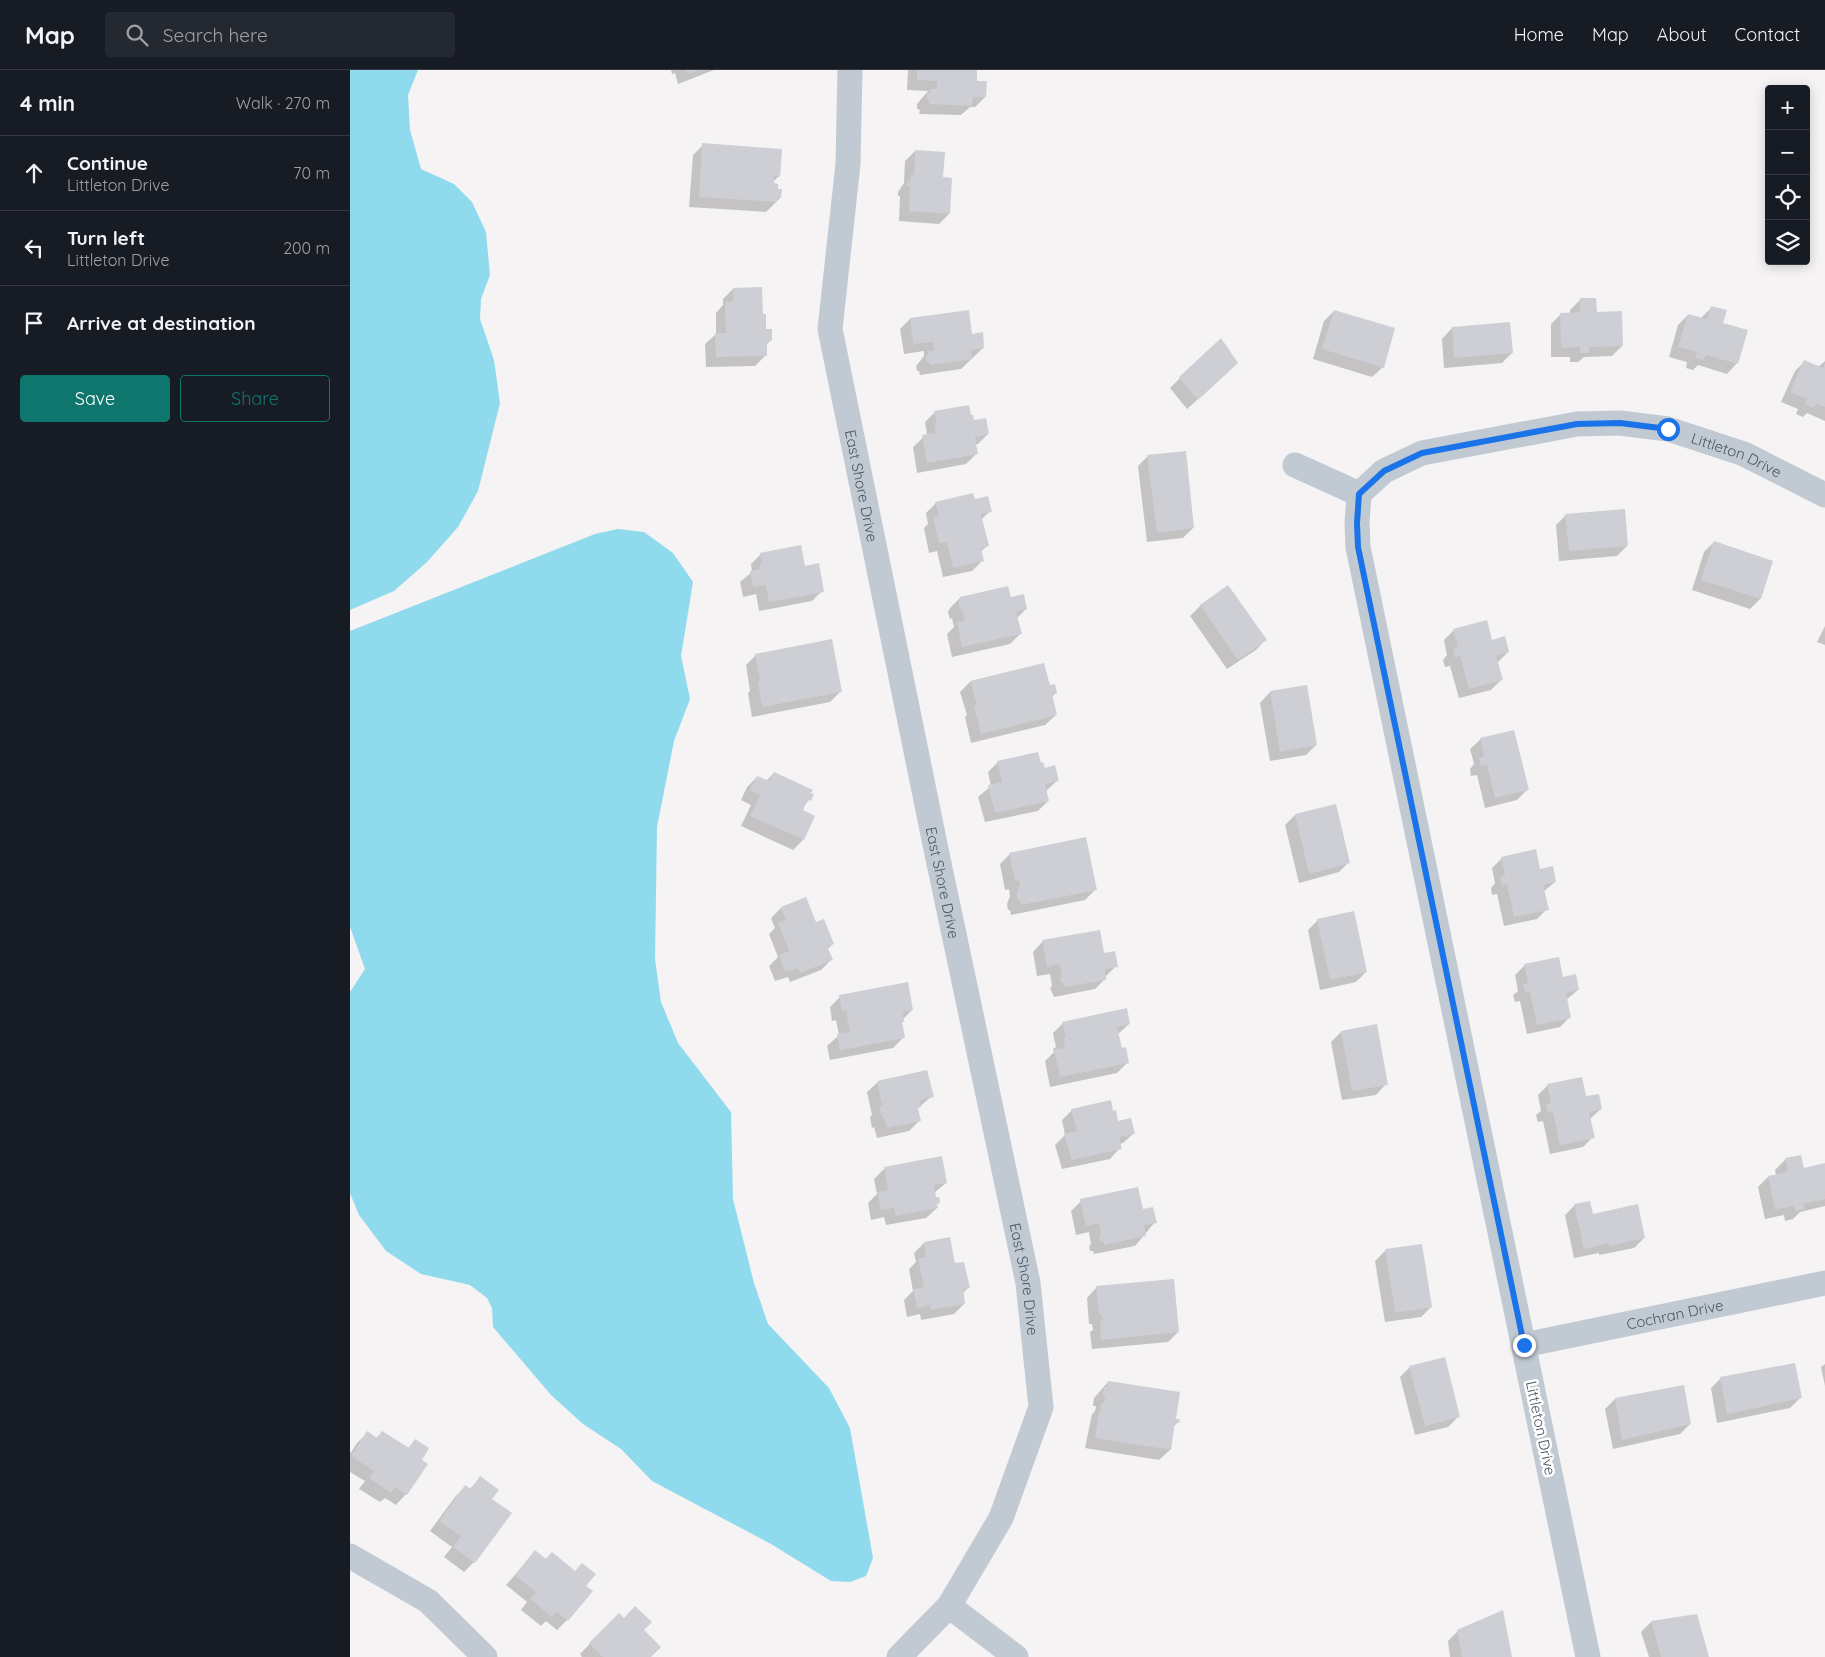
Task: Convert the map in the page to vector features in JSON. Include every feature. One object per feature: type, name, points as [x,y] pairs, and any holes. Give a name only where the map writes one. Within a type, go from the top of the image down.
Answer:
[{"type":"street","name":"East Shore Drive","points":[[850,70],[848,164],[830,330],[937,854],[1028,1283],[1042,1407],[1001,1518],[950,1606],[899,1657]]},
{"type":"street","name":"Littleton Drive","points":[[1588,1657],[1358,547],[1359,494],[1384,471],[1422,453],[1577,424],[1620,423],[1668,429],[1744,454],[1825,495]]},
{"type":"street","points":[[1295,465],[1359,494]]},
{"type":"street","name":"Cochran Drive","points":[[1524,1345],[1825,1283]]},
{"type":"street","points":[[350,1556],[428,1601],[485,1657]]},
{"type":"street","points":[[950,1606],[1016,1657]]},
{"type":"water","points":[[350,70],[418,70],[408,95],[410,130],[421,169],[454,184],[472,202],[486,232],[490,275],[481,299],[480,319],[494,360],[500,403],[478,491],[458,527],[427,562],[394,591],[350,610]]},
{"type":"water","points":[[618,529],[644,532],[673,553],[693,582],[681,656],[690,699],[674,741],[657,827],[655,959],[661,1002],[678,1043],[731,1112],[733,1199],[754,1283],[768,1324],[829,1388],[850,1428],[873,1558],[866,1576],[850,1582],[831,1581],[771,1544],[652,1481],[621,1449],[583,1424],[551,1395],[493,1327],[492,1308],[487,1298],[470,1285],[421,1274],[386,1251],[359,1215],[350,1193],[350,992],[365,969],[350,927],[350,631],[595,534]]},
{"type":"building","points":[[686,70],[700,70],[688,74]]},
{"type":"building","points":[[917,70],[977,70],[977,81],[987,81],[986,97],[973,97],[972,106],[929,104],[927,93],[930,93],[930,89],[937,89],[937,81],[917,80]]},
{"type":"building","points":[[702,143],[782,149],[780,177],[774,176],[774,183],[778,184],[778,189],[782,189],[781,198],[777,198],[777,202],[699,197]]},
{"type":"building","points":[[915,150],[945,152],[943,177],[952,178],[950,214],[909,211],[910,186],[907,186],[911,175],[914,175]]},
{"type":"building","points":[[762,287],[763,314],[766,314],[766,329],[772,329],[772,341],[767,341],[767,356],[716,357],[715,333],[726,333],[725,302],[733,301],[733,288]]},
{"type":"building","points":[[1580,298],[1596,298],[1597,312],[1622,311],[1623,346],[1589,347],[1589,353],[1580,353],[1580,347],[1561,348],[1560,313],[1580,312]]},
{"type":"building","points":[[1711,306],[1727,310],[1723,323],[1748,330],[1738,364],[1706,355],[1704,360],[1695,358],[1697,352],[1678,347],[1688,314],[1707,319]]},
{"type":"building","points":[[969,310],[972,334],[983,332],[984,348],[971,350],[972,359],[930,365],[929,362],[926,362],[928,351],[934,350],[933,342],[913,344],[910,318]]},
{"type":"building","points":[[1334,310],[1395,328],[1384,368],[1322,349]]},
{"type":"building","points":[[1510,322],[1513,353],[1454,358],[1452,327]]},
{"type":"building","points":[[1221,338],[1238,363],[1198,400],[1179,377]]},
{"type":"building","points":[[1804,360],[1823,368],[1825,363],[1825,407],[1816,403],[1814,408],[1805,404],[1807,399],[1790,392]]},
{"type":"building","points":[[969,405],[974,420],[986,418],[989,434],[975,437],[978,454],[927,463],[922,435],[936,433],[934,425],[937,425],[934,411]]},
{"type":"building","points":[[1186,451],[1194,528],[1157,533],[1147,455]]},
{"type":"building","points":[[973,493],[975,499],[988,496],[992,512],[981,514],[989,546],[981,548],[984,561],[953,568],[947,542],[939,543],[933,517],[939,516],[935,502]]},
{"type":"building","points":[[1625,509],[1628,546],[1569,551],[1565,514]]},
{"type":"building","points":[[1714,541],[1773,561],[1761,599],[1701,580]]},
{"type":"building","points":[[801,545],[805,566],[819,563],[824,592],[769,602],[766,585],[753,587],[750,571],[760,569],[760,564],[762,564],[760,553]]},
{"type":"building","points":[[1228,585],[1267,640],[1238,660],[1200,605]]},
{"type":"building","points":[[1008,586],[1011,597],[1024,594],[1027,609],[1016,612],[1022,634],[962,647],[957,622],[965,621],[958,601],[960,601],[960,597]]},
{"type":"building","points":[[1487,620],[1492,640],[1505,636],[1509,652],[1496,656],[1503,680],[1469,689],[1460,656],[1455,658],[1453,648],[1458,647],[1453,629]]},
{"type":"building","points":[[832,639],[842,692],[762,707],[755,654]]},
{"type":"building","points":[[1044,663],[1050,685],[1055,684],[1057,693],[1052,694],[1057,715],[981,734],[974,706],[977,705],[970,681]]},
{"type":"building","points":[[1307,685],[1317,745],[1280,752],[1270,691]]},
{"type":"building","points":[[1514,730],[1529,790],[1495,798],[1487,765],[1481,767],[1479,758],[1484,756],[1480,738]]},
{"type":"building","points":[[1038,752],[1041,763],[1043,762],[1045,768],[1055,765],[1059,781],[1045,784],[1049,801],[995,813],[988,785],[1002,782],[997,761]]},
{"type":"building","points":[[774,772],[813,790],[811,793],[814,794],[811,801],[808,799],[803,810],[815,816],[804,840],[750,816],[760,795],[750,790],[757,776],[769,781]]},
{"type":"building","points":[[1336,804],[1350,863],[1309,874],[1295,814]]},
{"type":"building","points":[[1086,837],[1097,890],[1021,905],[1016,893],[1018,892],[1017,887],[1020,887],[1019,880],[1015,881],[1009,853]]},
{"type":"building","points":[[1536,849],[1540,869],[1553,866],[1556,882],[1543,885],[1549,910],[1514,917],[1507,884],[1502,886],[1500,876],[1505,875],[1501,857]]},
{"type":"building","points":[[806,897],[816,922],[824,919],[834,944],[827,946],[833,960],[800,973],[798,968],[785,972],[779,955],[789,951],[778,923],[786,920],[781,907]]},
{"type":"building","points":[[1354,911],[1367,972],[1330,980],[1317,919]]},
{"type":"building","points":[[1100,930],[1104,953],[1115,951],[1118,967],[1105,969],[1106,980],[1064,987],[1059,977],[1062,977],[1060,964],[1047,967],[1042,940]]},
{"type":"building","points":[[1559,957],[1563,977],[1576,974],[1579,990],[1566,993],[1571,1018],[1537,1025],[1530,992],[1525,993],[1523,984],[1528,983],[1524,964]]},
{"type":"building","points":[[908,982],[913,1010],[903,1012],[904,1022],[902,1022],[905,1038],[840,1050],[837,1034],[850,1032],[846,1011],[842,1011],[839,995]]},
{"type":"building","points":[[1127,1008],[1130,1024],[1117,1027],[1122,1048],[1126,1047],[1129,1063],[1060,1077],[1054,1049],[1065,1048],[1063,1038],[1066,1037],[1062,1022]]},
{"type":"building","points":[[1377,1024],[1388,1085],[1352,1091],[1341,1031]]},
{"type":"building","points":[[927,1070],[934,1097],[919,1100],[921,1107],[918,1108],[921,1121],[887,1128],[879,1106],[882,1106],[877,1081]]},
{"type":"building","points":[[1582,1077],[1586,1096],[1599,1094],[1602,1109],[1589,1112],[1595,1138],[1560,1145],[1553,1112],[1548,1113],[1546,1104],[1551,1103],[1547,1084]]},
{"type":"building","points":[[1111,1100],[1113,1111],[1116,1110],[1118,1121],[1131,1118],[1135,1134],[1119,1137],[1122,1149],[1072,1160],[1064,1134],[1077,1131],[1071,1109]]},
{"type":"building","points":[[1801,1155],[1804,1168],[1825,1163],[1825,1199],[1803,1204],[1804,1209],[1795,1211],[1794,1206],[1775,1210],[1768,1176],[1788,1172],[1785,1158]]},
{"type":"building","points":[[942,1156],[947,1183],[934,1185],[936,1197],[939,1197],[940,1203],[937,1204],[938,1208],[896,1216],[894,1208],[881,1210],[877,1192],[888,1190],[884,1167]]},
{"type":"building","points":[[1138,1187],[1143,1209],[1153,1207],[1157,1223],[1144,1225],[1146,1236],[1104,1245],[1103,1241],[1100,1242],[1099,1223],[1086,1226],[1080,1199]]},
{"type":"building","points":[[1590,1201],[1593,1214],[1638,1204],[1645,1238],[1584,1249],[1574,1204]]},
{"type":"building","points":[[950,1237],[955,1263],[964,1262],[970,1288],[963,1289],[965,1304],[931,1310],[930,1305],[917,1308],[913,1289],[924,1287],[918,1258],[926,1257],[924,1242]]},
{"type":"building","points":[[1422,1244],[1432,1307],[1395,1313],[1385,1249]]},
{"type":"building","points":[[1174,1279],[1179,1332],[1101,1340],[1100,1321],[1103,1321],[1101,1314],[1099,1314],[1096,1286]]},
{"type":"building","points":[[1445,1357],[1460,1417],[1425,1426],[1409,1366]]},
{"type":"building","points":[[1795,1363],[1802,1398],[1727,1414],[1720,1377]]},
{"type":"building","points":[[1108,1381],[1180,1392],[1176,1419],[1180,1419],[1179,1423],[1175,1422],[1171,1450],[1095,1438],[1101,1403],[1104,1403],[1104,1387],[1107,1387]]},
{"type":"building","points":[[1684,1385],[1691,1424],[1622,1440],[1615,1398]]},
{"type":"building","points":[[367,1431],[377,1438],[382,1431],[409,1448],[415,1439],[429,1448],[422,1460],[428,1464],[407,1495],[395,1487],[391,1493],[369,1478],[374,1471],[351,1456]]},
{"type":"building","points":[[480,1476],[499,1490],[492,1499],[512,1513],[475,1563],[453,1547],[461,1536],[441,1523],[440,1520],[465,1485],[471,1489]]},
{"type":"building","points":[[535,1550],[546,1559],[552,1552],[575,1571],[582,1563],[596,1574],[586,1586],[593,1591],[568,1621],[556,1612],[552,1617],[530,1599],[536,1592],[515,1575]]},
{"type":"building","points":[[635,1606],[652,1622],[644,1630],[661,1647],[651,1657],[603,1657],[589,1643],[619,1613],[624,1618]]},
{"type":"building","points":[[1503,1610],[1512,1657],[1462,1657],[1457,1630]]},
{"type":"building","points":[[1697,1614],[1709,1657],[1661,1657],[1651,1621]]},
{"type":"route","points":[[1524,1345],[1358,547],[1359,494],[1384,471],[1422,453],[1577,424],[1620,423],[1668,429]]}]
